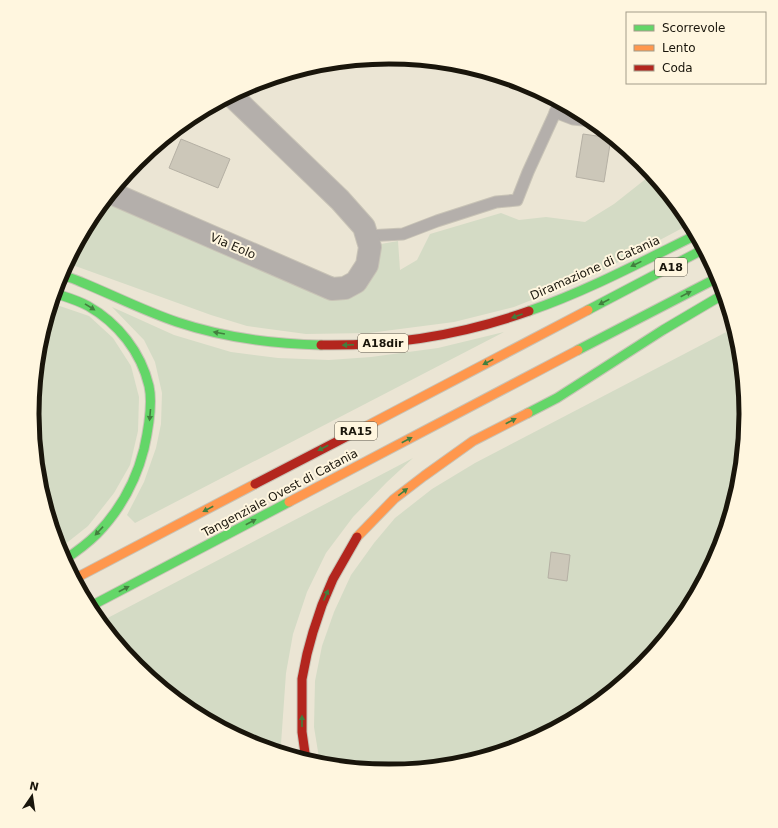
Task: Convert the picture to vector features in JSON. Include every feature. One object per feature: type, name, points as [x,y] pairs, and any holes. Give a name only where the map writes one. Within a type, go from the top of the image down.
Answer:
[{"type":"highway","name":"Diramazione di Catania","points":[[67,277],[86,284],[171,321],[207,331],[287,344],[326,346],[365,344],[395,342],[429,337],[512,318],[587,288],[691,237]]},
{"type":"highway","name":"A18","points":[[638,284],[699,252]]},
{"type":"highway","name":"A18","points":[[653,311],[712,281]]},
{"type":"highway","name":"Tangenziale Ovest di Catania","points":[[79,576],[638,284]]},
{"type":"highway","points":[[60,295],[82,302],[93,309],[114,324],[128,339],[138,355],[145,372],[149,388],[150,407],[149,426],[143,453],[139,466],[121,504],[92,539],[70,556]]},
{"type":"highway","points":[[305,754],[302,732],[302,679],[307,654],[322,605],[333,578],[358,536],[394,499],[474,441],[557,398],[663,330],[719,297]]},
{"type":"highway","points":[[626,342],[663,330],[721,305]]},
{"type":"highway","name":"Tangenziale Ovest di Catania","points":[[95,604],[653,311]]},
{"type":"highway","points":[[532,374],[590,354]]},
{"type":"street","points":[[235,100],[340,200],[365,232]]},
{"type":"street","name":"Via Eolo","points":[[116,195],[332,289],[345,288],[356,282],[367,265],[370,247],[365,232]]},
{"type":"lane","points":[[365,232],[403,234],[436,221],[489,204],[517,200],[557,107]]},
{"type":"lane","points":[[558,108],[573,119],[578,120]]},
{"type":"green space","points":[[647,178],[667,201],[684,227],[594,275],[514,307],[454,322],[369,333],[306,334],[247,326],[211,315],[72,265],[98,220],[109,204],[111,204],[337,300],[353,297],[368,284],[376,264],[381,244],[398,241],[400,270],[417,260],[430,234],[501,213],[519,220],[546,217],[585,222],[614,204]]},
{"type":"green space","points":[[57,305],[89,316],[113,338],[131,366],[139,397],[138,431],[130,465],[114,493],[88,526],[65,545],[51,505],[42,460],[39,414],[42,368],[51,323]]},
{"type":"green space","points":[[112,307],[174,335],[231,352],[278,358],[329,360],[371,357],[438,348],[504,332],[135,523],[127,515],[144,482],[156,448],[161,424],[162,393],[155,362],[144,340]]},
{"type":"green space","points":[[729,331],[736,368],[739,414],[736,460],[727,505],[703,569],[680,608],[652,645],[620,677],[583,705],[544,728],[502,745],[457,757],[412,763],[366,763],[319,757],[314,727],[315,681],[322,646],[334,612],[351,575],[374,543],[395,518],[432,489],[475,463]]},
{"type":"green space","points":[[413,458],[353,517],[326,553],[307,592],[293,634],[286,673],[281,747],[234,728],[214,717],[176,692],[158,677],[126,645],[106,619]]},
{"type":"building","points":[[583,134],[603,137],[610,143],[604,182],[576,177]]},
{"type":"building","points":[[181,139],[230,159],[218,188],[169,168]]},
{"type":"building","points":[[551,552],[570,555],[567,581],[548,578]]},
{"type":"traffic: fast","points":[[529,311],[593,285],[691,237]]},
{"type":"traffic: fast","points":[[588,310],[699,252]]},
{"type":"traffic: fast","points":[[67,277],[153,313],[177,322],[212,332],[248,339],[321,345]]},
{"type":"traffic: fast","points":[[578,350],[712,281]]},
{"type":"traffic: fast","points":[[60,295],[88,306],[99,313],[118,330],[134,350],[145,373],[150,393],[150,409],[144,449],[132,484],[120,505],[105,525],[97,534],[69,556]]},
{"type":"traffic: fast","points":[[528,413],[557,398],[663,330],[719,297]]},
{"type":"traffic: fast","points":[[95,604],[289,502]]},
{"type":"traffic: slow","points":[[365,427],[588,310]]},
{"type":"traffic: slow","points":[[289,502],[578,350]]},
{"type":"traffic: slow","points":[[357,537],[394,499],[424,476],[473,441],[528,413]]},
{"type":"traffic: slow","points":[[79,576],[255,484]]},
{"type":"traffic: jam","points":[[321,345],[348,345],[400,341],[452,333],[478,327],[529,311]]},
{"type":"traffic: jam","points":[[255,484],[365,427]]},
{"type":"traffic: jam","points":[[305,754],[302,732],[302,679],[307,654],[322,605],[333,579],[357,537]]}]
